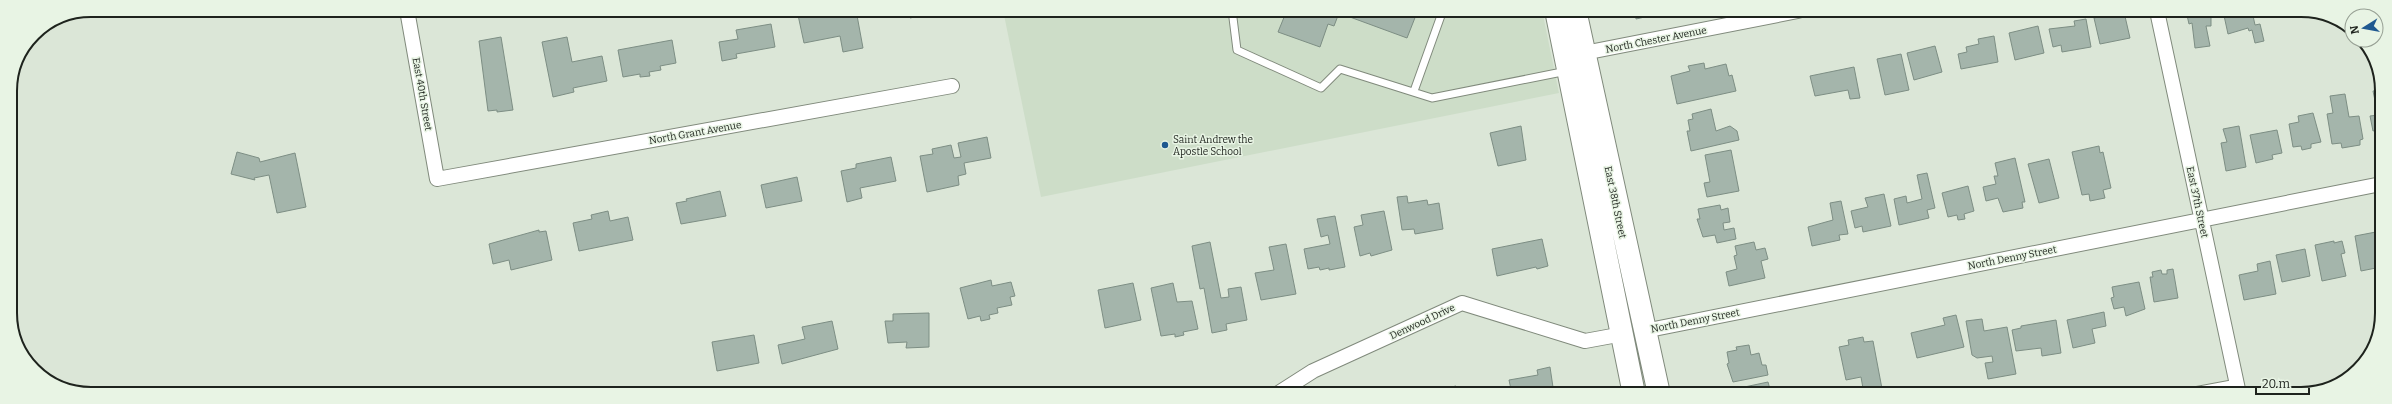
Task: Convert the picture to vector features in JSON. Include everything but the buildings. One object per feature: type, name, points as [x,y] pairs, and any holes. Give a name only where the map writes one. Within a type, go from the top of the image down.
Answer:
[{"type":"main road","name":"East 38th Street","points":[[1558,17],[1633,387]]},
{"type":"main road","name":"East 38th Street","points":[[1576,17],[1657,387]]},
{"type":"street","name":"East 40th Street","points":[[408,17],[437,179]]},
{"type":"street","name":"North Chester Avenue","points":[[1584,53],[1767,17]]},
{"type":"street","name":"East 37th Street","points":[[2158,17],[2238,387]]},
{"type":"street","name":"North Grant Avenue","points":[[437,179],[952,86]]},
{"type":"street","name":"North Denny Street","points":[[1644,331],[2375,185]]},
{"type":"street","name":"Denwood Drive","points":[[1288,387],[1313,371],[1462,303],[1585,341],[1623,334]]},
{"type":"lane","points":[[1233,17],[1237,50],[1321,88],[1340,69],[1414,91],[1432,98],[1569,70]]},
{"type":"lane","points":[[1414,91],[1440,17]]},
{"type":"shaded area","name":"Saint Andrew the Apostle School","points":[[1004,17],[1543,17],[1559,93],[1041,197]]},
{"type":"place","name":"Saint Andrew the Apostle School","points":[[1165,145]]}]
